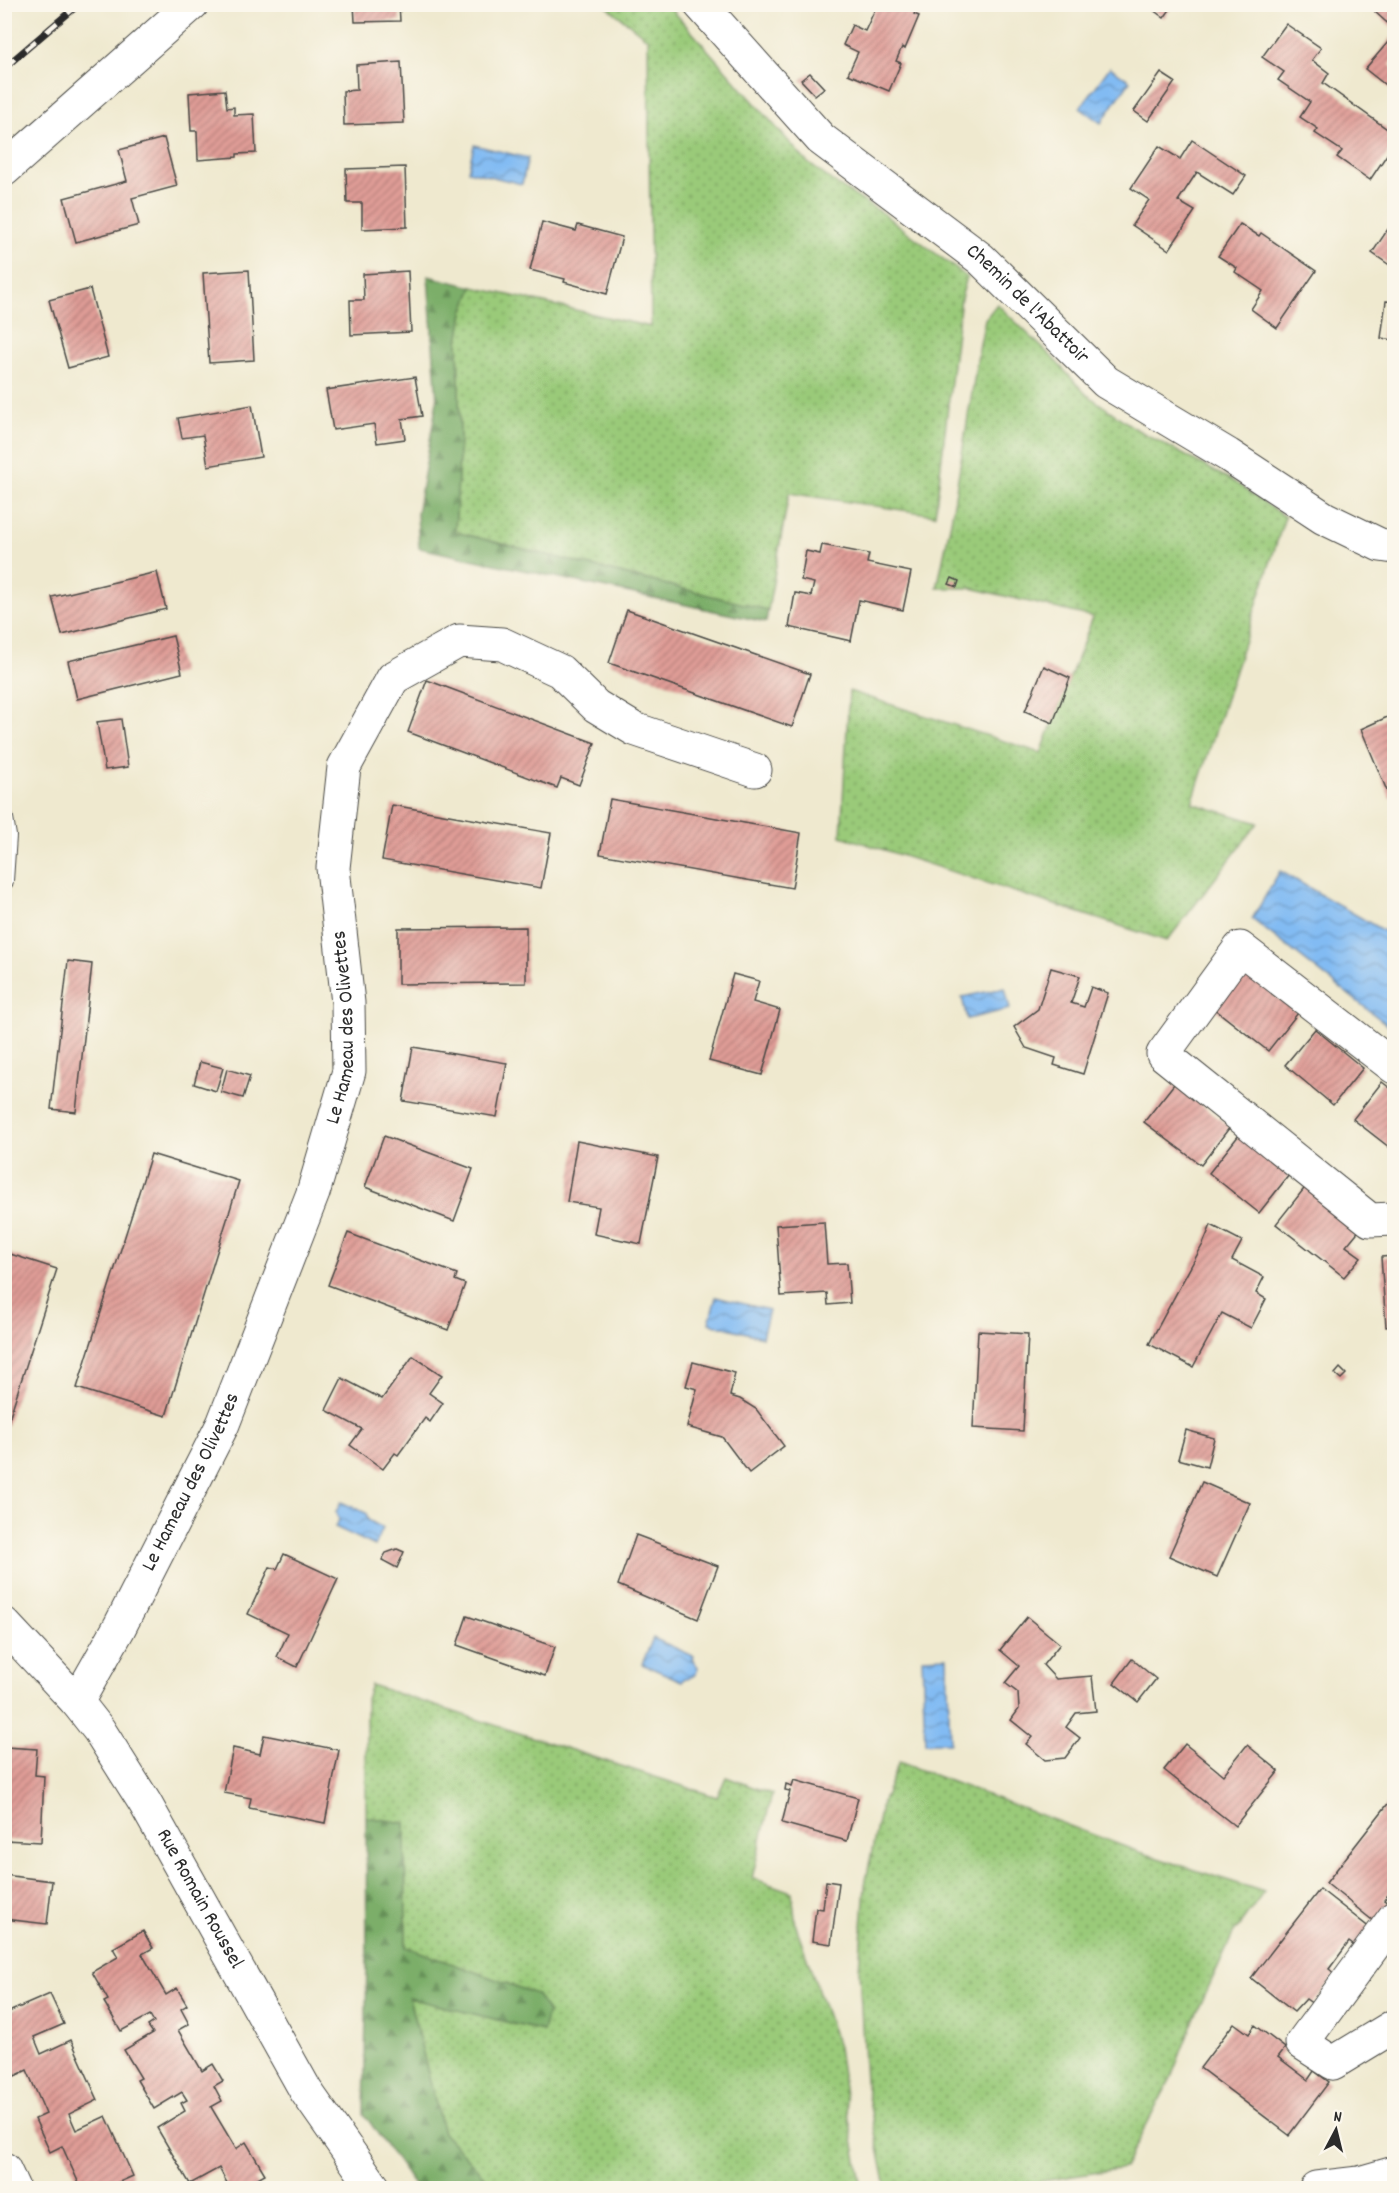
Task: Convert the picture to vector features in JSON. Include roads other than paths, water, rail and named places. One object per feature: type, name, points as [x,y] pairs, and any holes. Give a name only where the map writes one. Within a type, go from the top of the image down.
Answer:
[{"type":"street","points":[[4,170],[192,4]]},
{"type":"street","name":"Chemin de l'Abattoir","points":[[700,4],[821,139],[981,259],[1106,382],[1228,454],[1324,518],[1380,545],[1395,547]]},
{"type":"street","name":"Le Hameau des Olivettes","points":[[76,1702],[119,1629],[222,1424],[313,1193],[349,1071],[348,1003],[333,868],[344,767],[393,678],[459,641],[502,644],[560,671],[596,706],[634,729],[755,770]]},
{"type":"street","points":[[1395,1067],[1240,948],[1163,1053],[1371,1220],[1395,1219]]},
{"type":"street","name":"Rue Romain Roussel","points":[[4,1624],[99,1730],[145,1803],[306,2091],[374,2188]]},
{"type":"street","points":[[1395,1918],[1302,2043],[1333,2063],[1395,2026]]},
{"type":"street","points":[[4,2169],[13,2188]]},
{"type":"street","points":[[1316,2188],[1359,2183],[1395,2174]]},
{"type":"lane","points":[[4,818],[7,836],[4,881]]},
{"type":"water","points":[[1110,67],[1130,81],[1101,123],[1080,108]]},
{"type":"water","points":[[474,145],[528,158],[522,184],[468,171]]},
{"type":"water","points":[[1280,871],[1394,937],[1394,1030],[1252,919]]},
{"type":"water","points":[[1005,988],[1010,1009],[967,1019],[962,997]]},
{"type":"water","points":[[716,1297],[769,1310],[762,1337],[709,1323]]},
{"type":"water","points":[[341,1502],[366,1513],[368,1520],[383,1528],[375,1546],[335,1527],[339,1520],[336,1512]]},
{"type":"water","points":[[653,1638],[693,1656],[692,1659],[698,1667],[695,1674],[682,1681],[642,1664]]},
{"type":"water","points":[[947,1657],[950,1743],[925,1743],[922,1658]]},
{"type":"railway","points":[[4,68],[79,4]]}]
